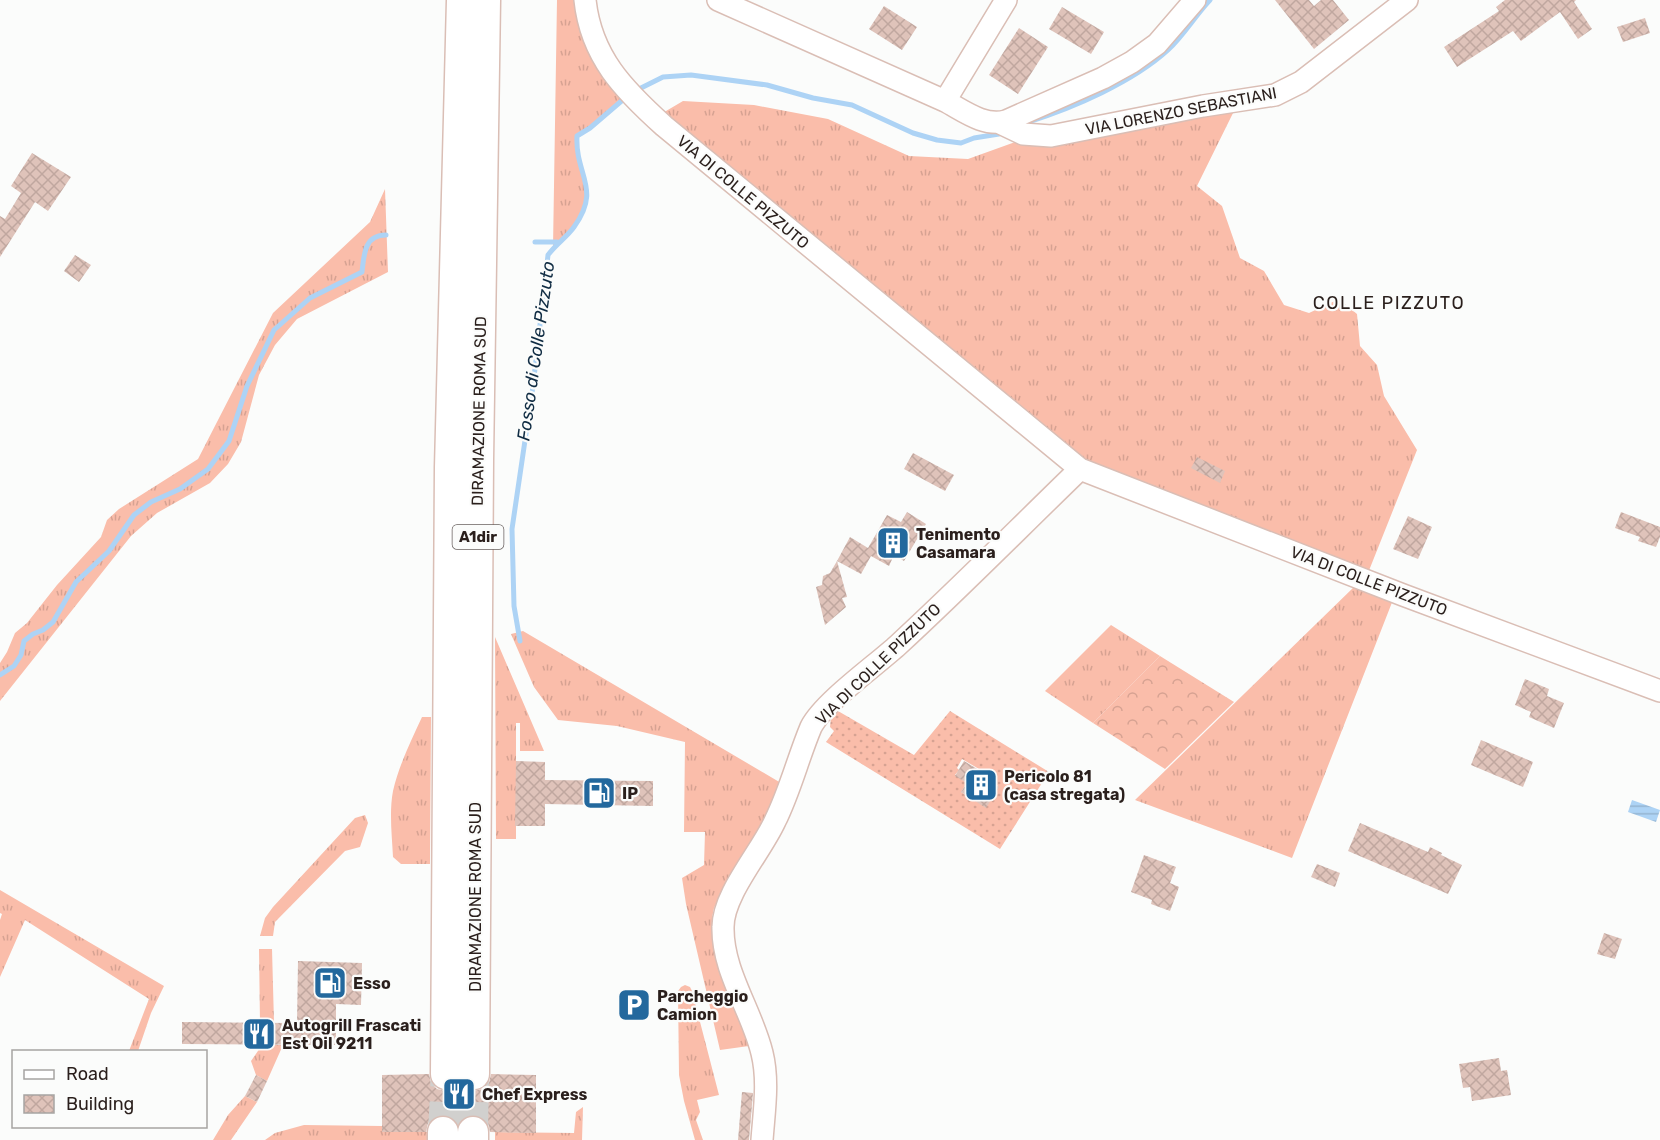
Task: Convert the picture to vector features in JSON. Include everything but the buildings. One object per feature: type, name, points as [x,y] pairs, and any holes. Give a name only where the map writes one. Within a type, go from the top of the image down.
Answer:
[{"type":"highway","name":"DIRAMAZIONE ROMA SUD","points":[[462,0],[450,466],[460,1074],[478,460],[485,0]]},
{"type":"street","name":"VIA DI COLLE PIZZUTO","points":[[585,0],[597,46],[631,96],[682,141],[1080,469],[1393,591],[1660,691]]},
{"type":"street","points":[[945,101],[1006,0]]},
{"type":"street","points":[[1000,123],[1103,78],[1132,62],[1163,38],[1195,0]]},
{"type":"street","name":"VIA LORENZO SEBASTIANI","points":[[721,1],[945,101],[982,121],[1000,123],[1023,134],[1051,136],[1203,106],[1275,95],[1301,82],[1407,0]]},
{"type":"street","name":"VIA DI COLLE PIZZUTO","points":[[762,1140],[765,1077],[763,1056],[730,966],[724,941],[723,922],[737,886],[775,822],[811,727],[822,712],[897,646],[1080,469]]},
{"type":"green space","points":[[557,0],[580,0],[625,98],[577,136],[577,150],[587,192],[586,202],[574,228],[553,247]]},
{"type":"green space","points":[[683,101],[754,105],[828,119],[909,156],[968,159],[1018,141],[1235,109],[1197,186],[1222,206],[1240,258],[1264,271],[1284,305],[1309,313],[1339,299],[1357,314],[1360,346],[1377,365],[1384,396],[1417,450],[1368,573],[1075,456],[661,114]]},
{"type":"green space","points":[[385,189],[388,272],[297,319],[275,345],[259,375],[241,442],[228,464],[210,483],[157,513],[131,536],[0,701],[0,663],[15,633],[27,623],[57,585],[101,537],[107,520],[119,509],[198,459],[273,313],[370,222]]},
{"type":"green space","points":[[1355,586],[1392,602],[1292,858],[1135,800]]},
{"type":"green space","points":[[1111,625],[1160,656],[1093,723],[1045,691]]},
{"type":"green space","points":[[523,631],[781,783],[769,815],[725,886],[714,908],[712,918],[716,957],[749,1046],[720,1050],[686,904],[682,878],[704,865],[705,832],[684,832],[685,742],[617,726],[558,720],[534,687],[511,634]]},
{"type":"green space","points":[[495,637],[544,751],[520,751],[520,723],[516,723],[516,839],[496,839]]},
{"type":"green space","points":[[1160,656],[1234,702],[1165,769],[1093,723]]},
{"type":"green space","points":[[838,711],[914,755],[950,711],[1049,772],[1000,849],[826,742],[834,731],[830,727],[831,718]],"holes":[[[962,759],[979,769],[977,773],[998,786],[986,807],[961,792],[967,783],[955,775]]]},
{"type":"green space","points":[[422,717],[431,717],[430,864],[401,864],[393,857],[391,824],[393,791],[402,762]]},
{"type":"green space","points":[[365,815],[368,823],[360,847],[345,851],[275,922],[273,936],[260,936],[265,918],[273,907],[355,818]]},
{"type":"green space","points":[[0,890],[164,986],[151,1013],[138,1050],[129,1050],[149,999],[25,920],[0,977],[0,920],[2,914],[0,913]]},
{"type":"green space","points":[[259,949],[272,949],[274,1022],[260,1023]]},
{"type":"green space","points":[[685,985],[692,991],[719,1095],[697,1100],[700,1112],[696,1120],[703,1140],[695,1140],[679,1075],[678,991]]},
{"type":"green space","points":[[262,1045],[283,1045],[267,1081],[256,1075],[251,1061]]},
{"type":"green space","points":[[245,1096],[257,1102],[231,1140],[213,1140],[228,1115]]},
{"type":"green space","points":[[583,1107],[582,1140],[495,1140],[495,1132],[574,1133],[576,1112]]},
{"type":"green space","points":[[304,1125],[382,1126],[382,1132],[427,1132],[427,1140],[265,1140],[275,1133]]},
{"type":"water","points":[[1632,800],[1660,810],[1656,822],[1628,812]]},
{"type":"waterway","name":"Fosso di Colle Pizzuto","points":[[1028,122],[1083,102],[1138,73],[1174,44],[1210,0]]},
{"type":"waterway","name":"Fosso di Colle Pizzuto","points":[[635,91],[663,77],[691,75],[767,85],[813,98],[852,105],[913,133],[937,140],[961,143],[974,138],[999,134]]},
{"type":"waterway","name":"Fosso di Colle Pizzuto","points":[[520,641],[514,606],[512,529],[533,386],[548,255],[574,227],[586,202],[587,192],[577,150],[577,136],[625,98]]},
{"type":"waterway","points":[[0,675],[14,666],[21,655],[24,641],[53,622],[76,582],[109,551],[134,515],[151,502],[180,489],[208,469],[229,441],[247,386],[274,330],[310,298],[362,272],[369,242],[373,238],[386,235]]},
{"type":"waterway","points":[[535,242],[557,242]]},
{"type":"tunnel","points":[[443,1132],[446,1074]]},
{"type":"tunnel","points":[[473,1132],[474,1074]]},
{"type":"place","name":"Tenimento Casamara","points":[[893,543]]},
{"type":"place","name":"Pericolo 81 (casa stregata)","points":[[981,785]]},
{"type":"place","name":"IP","points":[[599,793]]},
{"type":"place","name":"Esso","points":[[330,983]]},
{"type":"place","name":"Parcheggio Camion","points":[[634,1005]]},
{"type":"place","name":"Autogrill Frascati Est Oil 9211","points":[[259,1034]]},
{"type":"place","name":"Chef Express","points":[[459,1094]]},
{"type":"district","name":"COLLE PIZZUTO","points":[[1389,303]]}]
